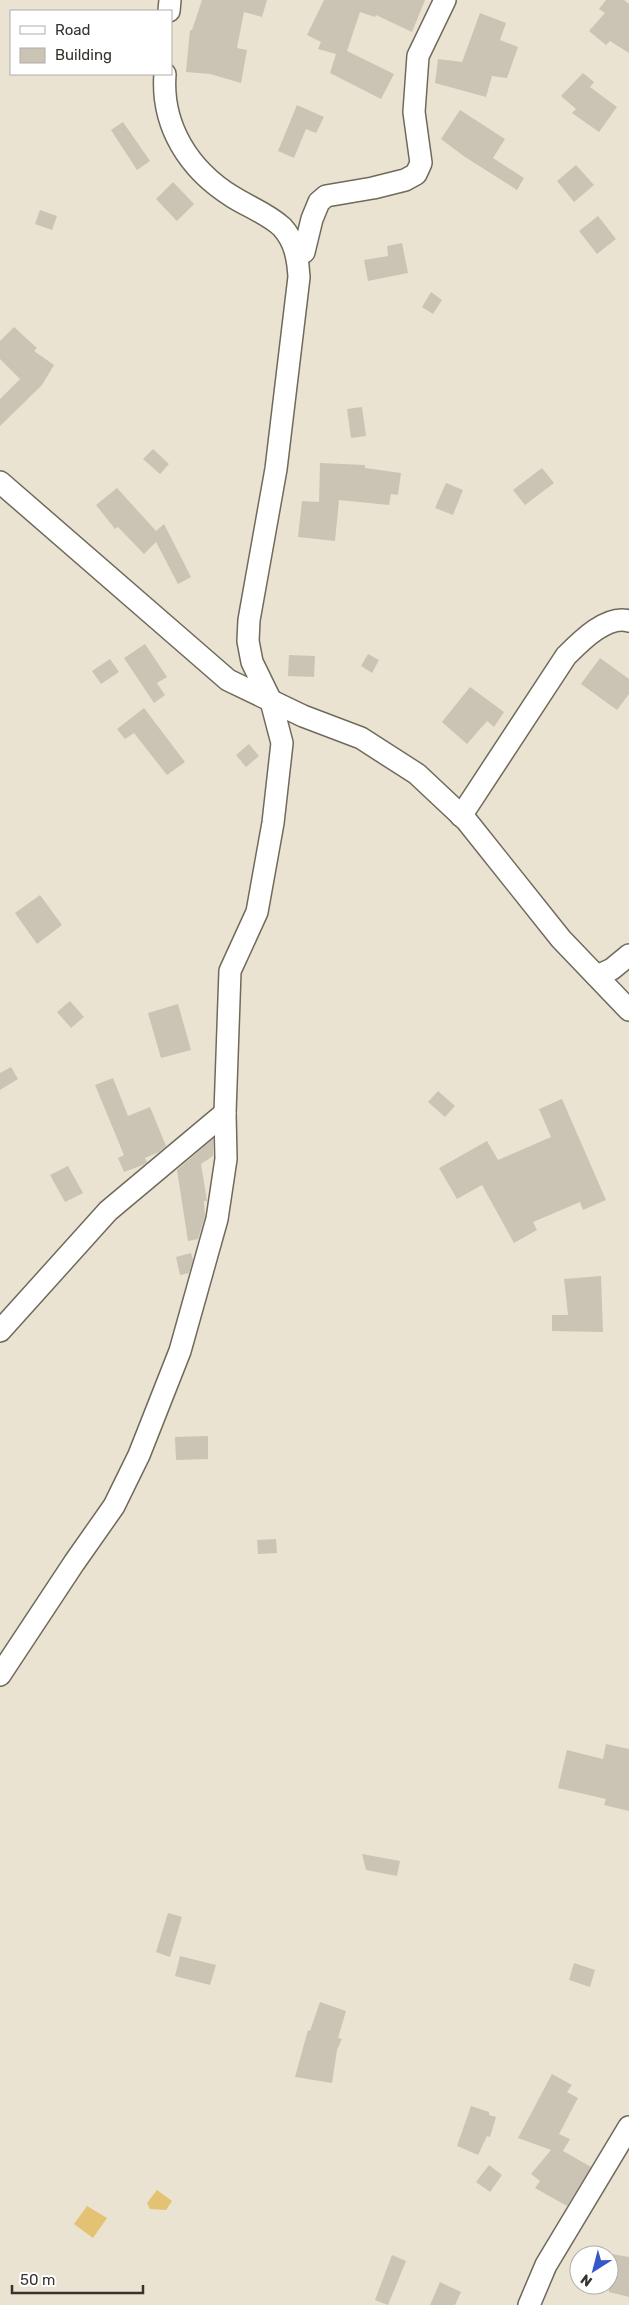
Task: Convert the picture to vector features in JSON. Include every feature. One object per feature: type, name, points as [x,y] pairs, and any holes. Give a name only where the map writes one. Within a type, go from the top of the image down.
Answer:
[{"type":"street","points":[[298,255],[304,252],[312,218],[319,202],[326,196],[373,188],[405,180],[416,174],[421,163],[414,112],[418,56],[445,0]]},
{"type":"street","points":[[0,1675],[114,1506],[140,1455],[180,1351],[217,1219],[226,1159],[224,1113],[230,971],[257,912],[280,771],[282,743],[271,701],[252,662],[248,641],[276,469],[298,276],[298,255],[282,228],[260,212],[232,196],[201,172],[180,145],[165,110],[165,75]]},
{"type":"street","points":[[0,482],[228,680],[271,701],[362,738],[417,774],[461,816],[561,939],[629,1010]]},
{"type":"street","points":[[461,816],[566,656],[587,636],[605,624],[629,621]]},
{"type":"street","points":[[597,976],[612,969],[629,955]]},
{"type":"street","points":[[0,1331],[108,1211],[224,1113]]},
{"type":"street","points":[[529,2305],[546,2265],[629,2127]]},
{"type":"shaded area","points":[[157,2190],[172,2201],[166,2210],[150,2209],[147,2203]]},
{"type":"shaded area","points":[[87,2206],[107,2218],[93,2238],[74,2224]]},
{"type":"building","points":[[202,0],[267,0],[262,17],[244,12],[237,48],[247,50],[241,83],[210,74],[186,72],[190,30],[192,30]]},
{"type":"building","points":[[324,0],[425,0],[412,32],[376,15],[375,17],[360,12],[347,51],[394,74],[381,99],[330,73],[336,54],[318,49],[321,42],[307,35]]},
{"type":"building","points":[[606,0],[624,0],[629,4],[629,53],[610,41],[606,45],[589,31],[605,13],[599,9]]},
{"type":"building","points":[[480,13],[506,23],[500,40],[518,47],[507,78],[492,76],[486,97],[435,83],[438,59],[462,62]]},
{"type":"building","points":[[583,73],[594,82],[590,87],[617,107],[599,132],[572,113],[576,109],[561,96]]},
{"type":"building","points":[[297,105],[324,117],[316,133],[306,129],[294,158],[278,151]]},
{"type":"building","points":[[460,110],[505,139],[493,158],[524,178],[517,190],[465,157],[441,139]]},
{"type":"building","points":[[123,122],[150,161],[137,170],[111,130]]},
{"type":"building","points":[[576,165],[594,185],[574,202],[557,181]]},
{"type":"building","points":[[173,182],[194,204],[177,221],[156,199]]},
{"type":"building","points":[[40,210],[57,216],[52,230],[35,224]]},
{"type":"building","points":[[598,216],[616,239],[597,254],[579,231]]},
{"type":"building","points":[[402,243],[408,273],[368,281],[364,260],[388,256],[387,246]]},
{"type":"building","points":[[431,292],[442,300],[433,314],[422,307]]},
{"type":"building","points":[[14,327],[37,348],[34,351],[54,365],[42,385],[0,426],[0,399],[20,379],[0,359],[0,341]]},
{"type":"building","points":[[362,407],[366,436],[351,438],[347,409]]},
{"type":"building","points":[[153,449],[169,464],[160,474],[143,459]]},
{"type":"building","points":[[320,463],[365,465],[365,468],[401,473],[398,495],[391,494],[389,505],[339,500],[335,541],[298,537],[302,501],[319,502]]},
{"type":"building","points":[[542,468],[554,483],[525,505],[513,490]]},
{"type":"building","points":[[446,483],[463,490],[453,515],[435,508]]},
{"type":"building","points":[[117,488],[156,531],[164,524],[191,577],[178,584],[156,542],[144,554],[118,527],[115,529],[96,505]]},
{"type":"building","points":[[145,644],[167,677],[157,683],[165,695],[154,703],[124,658]]},
{"type":"building","points":[[368,654],[379,660],[372,673],[361,666]]},
{"type":"building","points":[[289,655],[315,656],[314,677],[288,676]]},
{"type":"building","points":[[600,658],[629,679],[629,694],[617,710],[581,684]]},
{"type":"building","points":[[110,659],[119,672],[101,684],[92,671]]},
{"type":"building","points":[[470,687],[504,712],[494,727],[487,721],[467,744],[442,722]]},
{"type":"building","points":[[144,708],[185,762],[167,775],[134,733],[125,739],[117,729]]},
{"type":"building","points":[[249,744],[259,756],[246,767],[236,755]]},
{"type":"building","points":[[40,895],[62,925],[37,944],[15,913]]},
{"type":"building","points":[[70,1001],[84,1017],[71,1028],[57,1012]]},
{"type":"building","points":[[178,1004],[191,1050],[161,1058],[148,1013]]},
{"type":"building","points":[[11,1067],[18,1079],[0,1090],[0,1073]]},
{"type":"building","points":[[113,1078],[128,1116],[150,1107],[166,1146],[159,1152],[145,1158],[147,1162],[143,1165],[124,1172],[118,1158],[124,1155],[95,1085]]},
{"type":"building","points":[[438,1091],[455,1106],[445,1117],[428,1102]]},
{"type":"building","points":[[562,1099],[606,1200],[583,1210],[580,1202],[533,1222],[537,1230],[514,1243],[482,1185],[457,1199],[439,1168],[487,1141],[498,1160],[551,1137],[539,1109]]},
{"type":"building","points":[[213,1139],[213,1156],[201,1164],[207,1201],[204,1201],[205,1216],[198,1239],[188,1241],[177,1170]]},
{"type":"building","points":[[68,1166],[83,1193],[65,1202],[50,1175]]},
{"type":"building","points":[[191,1253],[193,1260],[189,1273],[180,1275],[176,1257]]},
{"type":"building","points":[[601,1276],[603,1332],[552,1331],[552,1315],[568,1315],[564,1279]]},
{"type":"building","points":[[208,1436],[208,1459],[176,1460],[175,1437]]},
{"type":"building","points":[[276,1539],[277,1553],[258,1554],[257,1540]]},
{"type":"building","points":[[606,1744],[629,1749],[629,1811],[604,1805],[606,1799],[558,1788],[567,1750],[603,1759]]},
{"type":"building","points":[[362,1854],[400,1861],[397,1876],[366,1870]]},
{"type":"building","points":[[168,1913],[182,1917],[170,1957],[156,1952]]},
{"type":"building","points":[[180,1956],[216,1965],[210,1985],[175,1976]]},
{"type":"building","points":[[574,1963],[595,1970],[590,1987],[569,1980]]},
{"type":"building","points":[[320,2002],[346,2011],[338,2038],[342,2039],[337,2050],[332,2083],[295,2077],[308,2030],[310,2031]]},
{"type":"building","points":[[552,2074],[572,2085],[567,2092],[578,2098],[559,2134],[570,2139],[563,2151],[591,2167],[567,2206],[535,2188],[540,2181],[531,2174],[551,2150],[518,2138]]},
{"type":"building","points":[[471,2106],[489,2112],[489,2115],[496,2117],[490,2137],[487,2136],[478,2155],[457,2146]]},
{"type":"building","points":[[489,2165],[502,2175],[490,2192],[476,2182]]},
{"type":"building","points":[[392,2255],[406,2261],[388,2305],[375,2300]]},
{"type":"building","points":[[619,2255],[629,2257],[629,2297],[619,2294]]},
{"type":"building","points":[[440,2282],[461,2292],[455,2305],[430,2305]]}]
